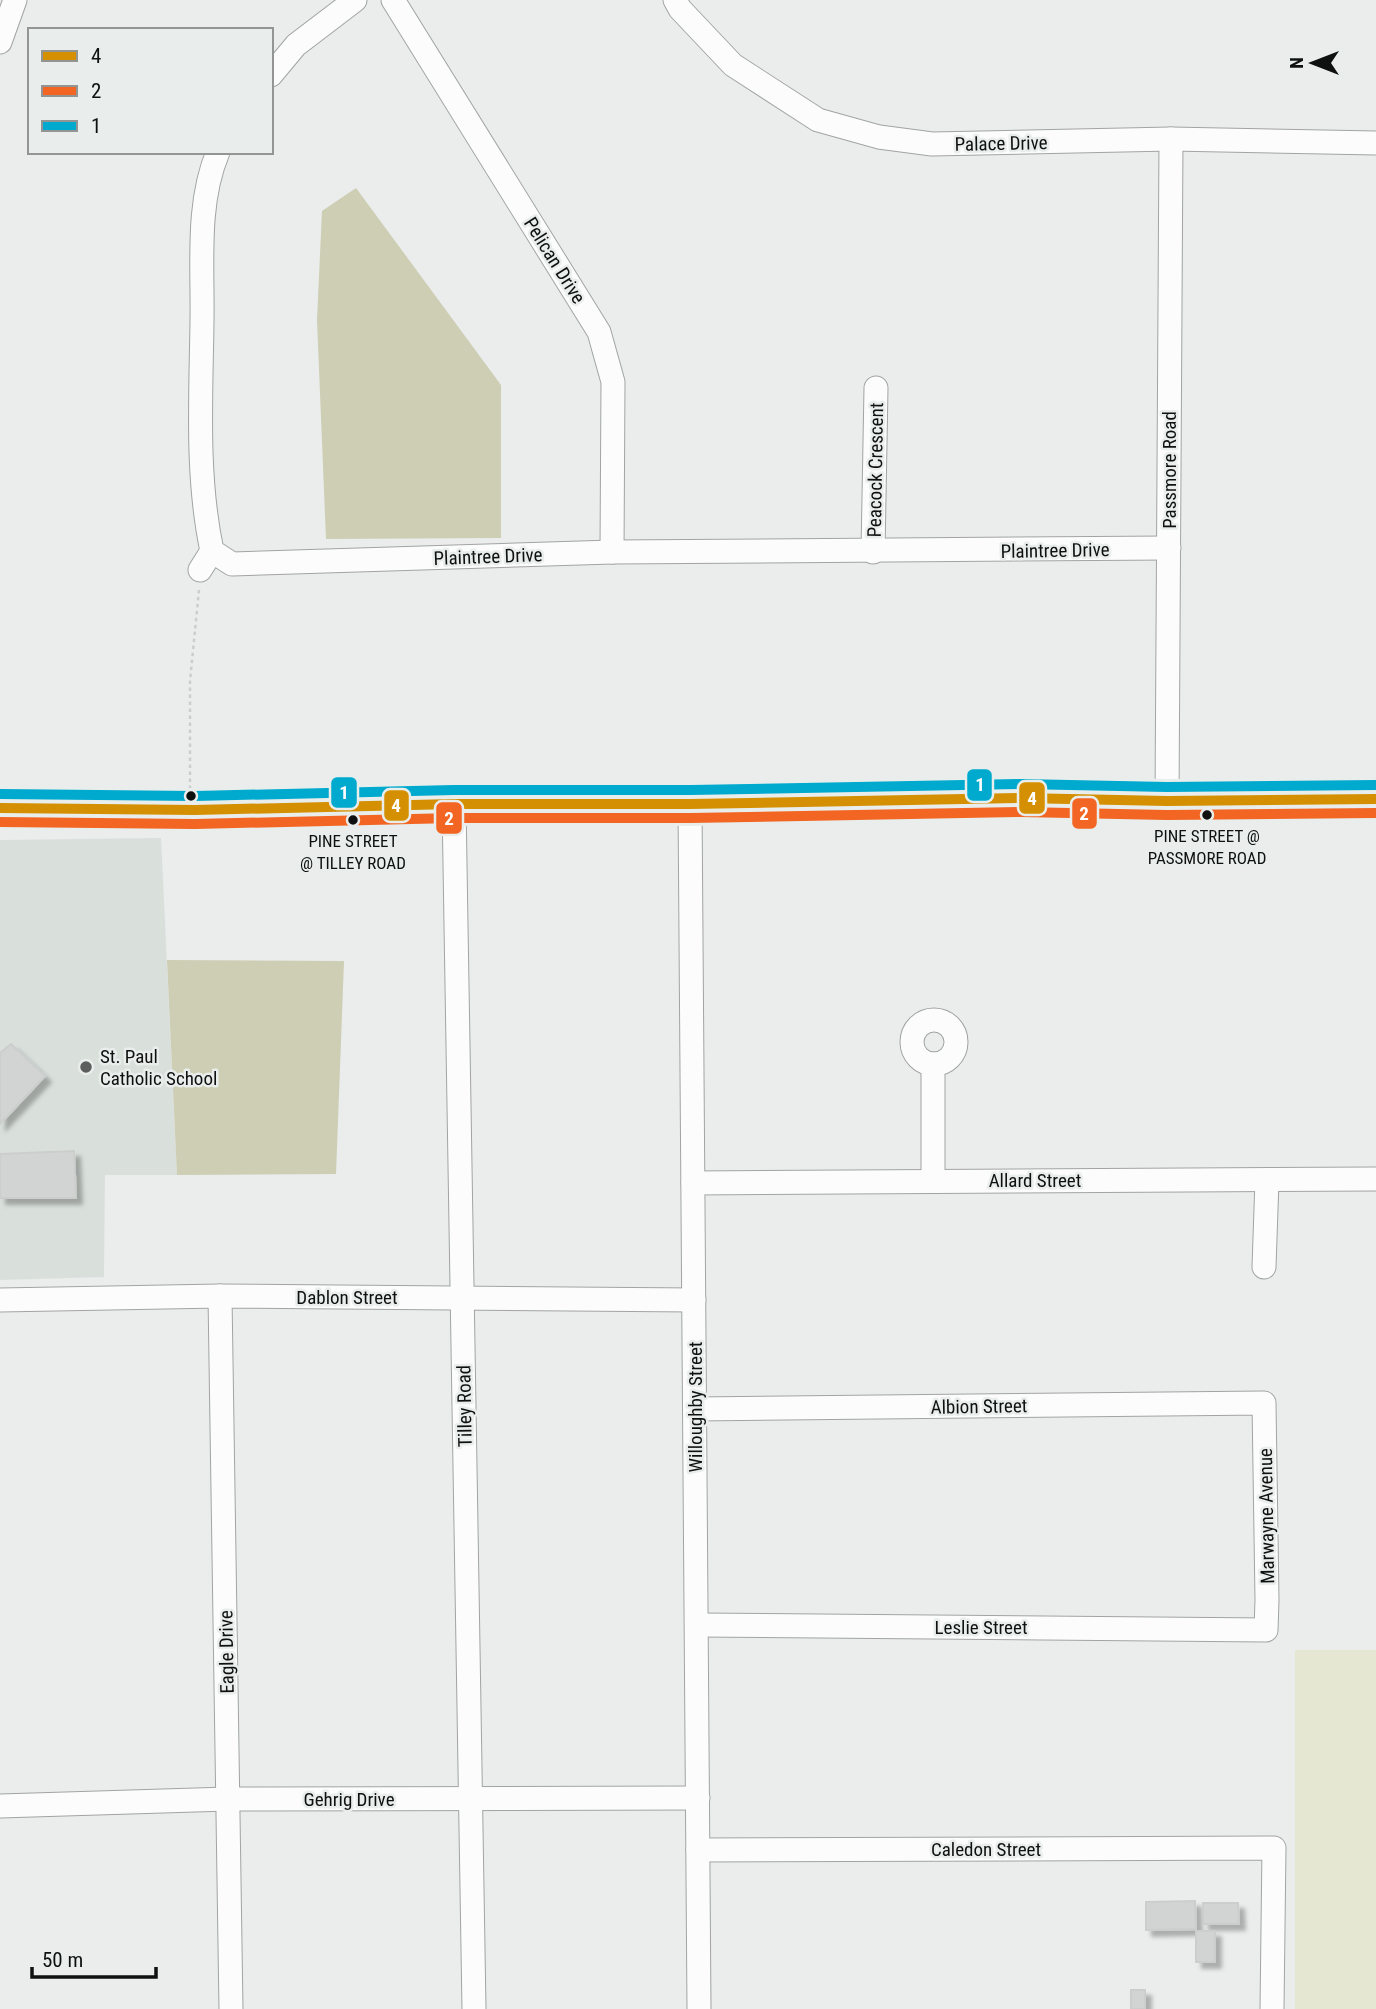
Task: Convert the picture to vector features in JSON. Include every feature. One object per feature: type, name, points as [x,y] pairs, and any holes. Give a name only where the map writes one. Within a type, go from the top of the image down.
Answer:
[{"type":"street","points":[[0,42],[15,0]]},
{"type":"street","points":[[273,73],[296,45],[355,0]]},
{"type":"street","name":"Pelican Drive","points":[[393,0],[599,332],[613,382],[612,552]]},
{"type":"street","name":"Palace Drive","points":[[675,0],[680,9],[733,65],[818,120],[880,137],[932,144],[1171,139],[1376,143]]},
{"type":"street","name":"Passmore Road","points":[[1167,801],[1171,139]]},
{"type":"street","points":[[206,560],[201,432],[203,221],[210,172],[217,154]]},
{"type":"street","name":"Peacock Crescent","points":[[873,552],[876,388]]},
{"type":"street","name":"Plaintree Drive","points":[[206,560],[232,564],[612,552],[1169,548]]},
{"type":"street","points":[[0,808],[190,810],[454,804],[690,804],[1021,798],[1167,801],[1376,799]]},
{"type":"street","name":"Tilley Road","points":[[454,804],[474,2009]]},
{"type":"street","name":"Willoughby Street","points":[[690,804],[699,2009]]},
{"type":"street","points":[[933,1064],[933,1181]]},
{"type":"street","name":"Allard Street","points":[[693,1182],[1376,1179]]},
{"type":"street","points":[[1264,1267],[1267,1180]]},
{"type":"street","name":"Dablon Street","points":[[0,1300],[220,1296],[694,1300]]},
{"type":"street","name":"Eagle Drive","points":[[220,1296],[231,2009]]},
{"type":"street","name":"Albion Street","points":[[695,1409],[1264,1403]]},
{"type":"street","name":"Marwayne Avenue","points":[[1264,1403],[1266,1630]]},
{"type":"street","name":"Leslie Street","points":[[697,1625],[1266,1630]]},
{"type":"street","name":"Gehrig Drive","points":[[0,1806],[228,1799],[698,1798]]},
{"type":"street","name":"Caledon Street","points":[[698,1850],[1274,1848],[1272,2009]]},
{"type":"path","points":[[190,810],[190,681],[206,560]]},
{"type":"shaded area","name":"St. Paul Catholic School","points":[[161,838],[177,1175],[105,1175],[104,1277],[0,1280],[0,840]]},
{"type":"green space","points":[[356,188],[501,385],[501,538],[326,539],[317,320],[322,211]]},
{"type":"green space","points":[[167,960],[344,961],[336,1174],[177,1175]]},
{"type":"green space","points":[[1295,1650],[1376,1650],[1376,2009],[1295,2009]]},
{"type":"building","points":[[11,1044],[45,1076],[0,1124],[0,1053]]},
{"type":"building","points":[[74,1151],[76,1198],[0,1198],[0,1154]]},
{"type":"building","points":[[1195,1901],[1196,1929],[1146,1930],[1146,1902]]},
{"type":"building","points":[[1203,1903],[1238,1903],[1239,1924],[1203,1924]]},
{"type":"building","points":[[1196,1931],[1215,1931],[1215,1962],[1196,1962]]},
{"type":"building","points":[[1131,1990],[1145,1990],[1145,2009],[1131,2009]]},
{"type":"transit line","name":"1","points":[[0,794],[195,796],[454,790],[690,790],[1021,784],[1167,787],[1376,785]]},
{"type":"transit line","name":"4","points":[[0,808],[195,810],[454,804],[690,804],[1021,798],[1167,801],[1376,799]]},
{"type":"transit line","name":"2","points":[[0,822],[195,824],[454,818],[690,818],[1021,812],[1167,815],[1376,813]]},
{"type":"place","name":"PINE STREET @ PASSMORE ROAD","points":[[1207,815]]},
{"type":"place","name":"PINE STREET @ TILLEY ROAD","points":[[353,820]]},
{"type":"place","name":"St. Paul Catholic School","points":[[86,1067]]}]
